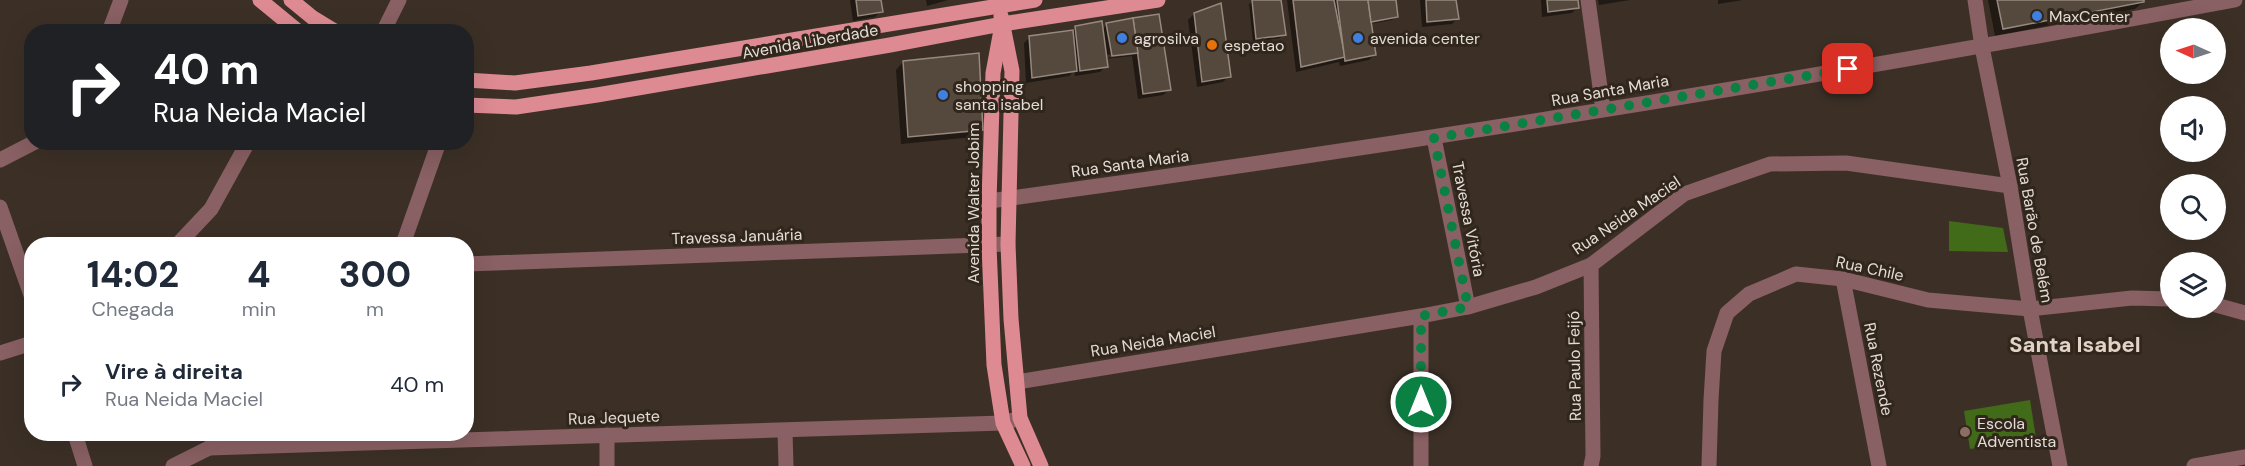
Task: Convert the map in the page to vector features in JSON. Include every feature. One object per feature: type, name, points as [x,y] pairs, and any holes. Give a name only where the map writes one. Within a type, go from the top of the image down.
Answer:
[{"type":"main road","points":[[260,0],[289,24]]},
{"type":"main road","points":[[291,0],[323,24]]},
{"type":"main road","name":"Avenida Liberdade","points":[[474,80],[515,83],[591,73],[1035,0]]},
{"type":"main road","name":"Avenida Liberdade","points":[[474,105],[516,108],[1154,0]]},
{"type":"main road","points":[[1001,6],[1002,24],[1012,71],[1008,244],[1011,319],[1020,418],[1041,466]]},
{"type":"main road","name":"Avenida Walter Jobim","points":[[1002,24],[993,73],[989,201],[994,365],[1003,423],[1023,466]]},
{"type":"main road","points":[[886,26],[890,45]]},
{"type":"street","points":[[112,24],[121,0]]},
{"type":"street","points":[[387,24],[399,0]]},
{"type":"street","points":[[1588,0],[1603,109]]},
{"type":"street","name":"Rua Barão de Belém","points":[[1975,0],[2060,466]]},
{"type":"street","name":"Rua Santa Maria","points":[[989,201],[1434,138],[1982,47],[2235,0]]},
{"type":"street","name":"Travessa Vitória","points":[[1434,138],[1468,307]]},
{"type":"street","points":[[0,160],[24,148]]},
{"type":"street","points":[[185,237],[211,209],[244,150]]},
{"type":"street","points":[[405,237],[436,150]]},
{"type":"street","name":"Rua Neida Maciel","points":[[1017,382],[1468,307],[1536,287],[1591,265],[1684,194],[1770,164],[1846,163],[2010,186]]},
{"type":"street","points":[[0,207],[24,275]]},
{"type":"street","name":"Travessa Januária","points":[[474,264],[1008,244]]},
{"type":"street","name":"Rua Paulo Feijó","points":[[1591,265],[1593,390],[1591,466]]},
{"type":"street","name":"Rua Chile","points":[[1709,466],[1714,351],[1727,313],[1749,294],[1796,274],[1843,279],[1928,300],[2031,309],[2133,298],[2160,299]]},
{"type":"street","name":"Rua Rezende","points":[[1843,279],[1879,466]]},
{"type":"street","points":[[2226,308],[2245,313]]},
{"type":"street","points":[[1421,316],[1421,466]]},
{"type":"street","points":[[0,353],[24,346]]},
{"type":"street","name":"Rua Jequete","points":[[474,439],[1003,423],[1020,418]]},
{"type":"street","points":[[785,431],[786,466]]},
{"type":"street","points":[[607,435],[607,466]]},
{"type":"street","points":[[77,441],[85,466]]},
{"type":"street","points":[[173,466],[209,448],[218,441]]},
{"type":"street","name":"Rua Jequete","points":[[209,448],[423,441]]},
{"type":"street","points":[[2194,466],[2245,457]]},
{"type":"green space","points":[[1949,221],[2003,228],[2008,252],[1949,251]]},
{"type":"green space","points":[[2030,400],[2036,438],[1970,449],[1964,411]]},
{"type":"building","points":[[856,0],[881,0],[883,12],[858,16]]},
{"type":"building","points":[[1252,0],[1281,0],[1286,35],[1256,39]]},
{"type":"building","points":[[1293,0],[1334,0],[1345,57],[1301,67]]},
{"type":"building","name":"avenida center","points":[[1337,0],[1368,0],[1376,55],[1345,61]]},
{"type":"building","points":[[1368,0],[1396,0],[1398,17],[1371,22]]},
{"type":"building","points":[[1426,0],[1456,0],[1459,19],[1427,22]]},
{"type":"building","points":[[1547,0],[1578,0],[1579,8],[1548,12]]},
{"type":"building","name":"MaxCenter","points":[[1997,0],[2144,0],[2144,2],[2003,29]]},
{"type":"building","name":"espetao","points":[[1221,3],[1231,77],[1202,82],[1194,13]]},
{"type":"building","points":[[1159,14],[1171,90],[1143,94],[1133,18]]},
{"type":"building","name":"agrosilva","points":[[1133,18],[1138,53],[1112,56],[1106,23]]},
{"type":"building","points":[[1102,21],[1108,67],[1080,71],[1075,26]]},
{"type":"building","points":[[1073,30],[1077,71],[1032,78],[1029,36]]},
{"type":"building","name":"shopping santa isabel","points":[[979,53],[983,130],[908,137],[903,61]]},
{"type":"place","name":"MaxCenter","points":[[2037,16]]},
{"type":"place","name":"agrosilva","points":[[1122,38]]},
{"type":"place","name":"avenida center","points":[[1358,38]]},
{"type":"place","name":"espetao","points":[[1212,45]]},
{"type":"place","name":"shopping santa isabel","points":[[943,95]]},
{"type":"place","name":"Escola Adventista","points":[[1965,432]]},
{"type":"district","name":"Santa Isabel","points":[[2075,344]]},
{"type":"route","points":[[1421,402],[1421,316],[1468,307],[1434,138],[1848,69]]}]
